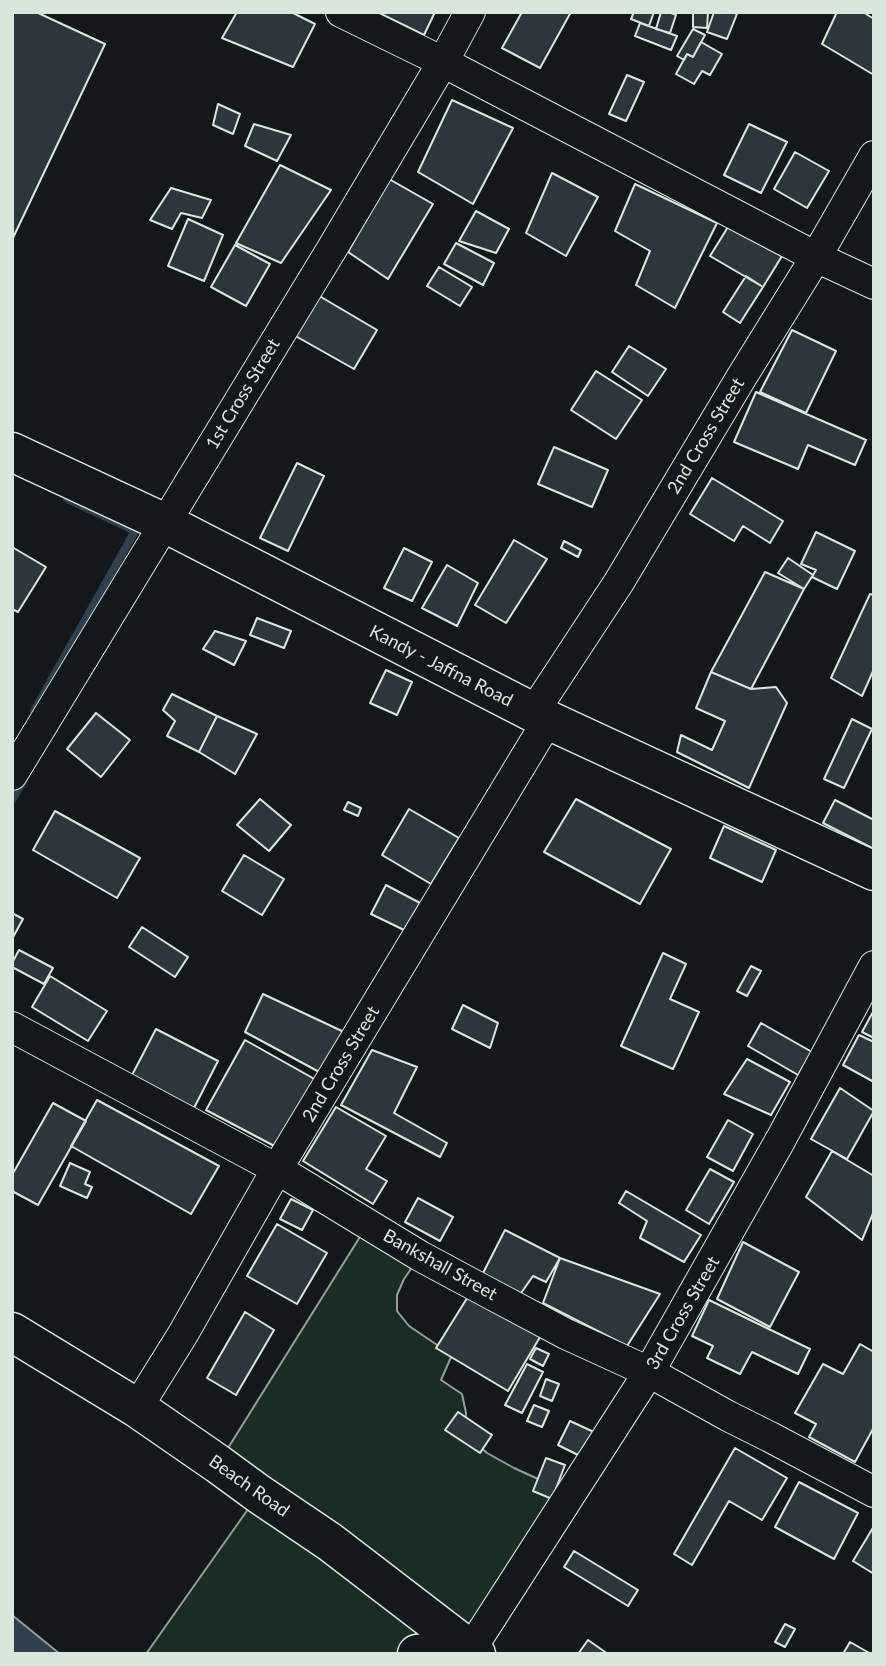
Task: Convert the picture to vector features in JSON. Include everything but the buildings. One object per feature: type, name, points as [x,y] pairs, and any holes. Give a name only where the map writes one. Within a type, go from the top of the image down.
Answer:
[{"type":"main road","name":"Kandy - Jaffna Road","points":[[12,452],[165,523],[540,717],[874,871]]},
{"type":"main road","name":"Beach Road","points":[[12,1332],[137,1408],[330,1542],[474,1651]]},
{"type":"main road","points":[[417,1654],[474,1651]]},
{"type":"street","points":[[341,12],[443,62],[816,257],[874,284]]},
{"type":"street","name":"1st Cross Street","points":[[12,775],[471,12]]},
{"type":"street","name":"2nd Cross Street","points":[[137,1408],[183,1334],[619,582],[816,257],[874,156]]},
{"type":"street","name":"3rd Cross Street","points":[[474,1651],[649,1372],[781,1139],[874,965]]},
{"type":"street","name":"Bankshall Street","points":[[12,1027],[277,1169],[410,1250],[465,1280],[566,1334],[649,1372],[874,1492]]},
{"type":"green space","points":[[368,1224],[420,1256],[397,1295],[397,1311],[409,1326],[452,1355],[441,1380],[462,1394],[466,1413],[465,1433],[487,1453],[571,1494],[471,1649],[417,1654],[146,1654],[258,1495],[218,1464]]},
{"type":"water","points":[[12,1615],[60,1654],[12,1654]]},
{"type":"waterway","points":[[34,711],[135,531],[67,499]]},
{"type":"waterway","points":[[12,800],[24,780]]}]
